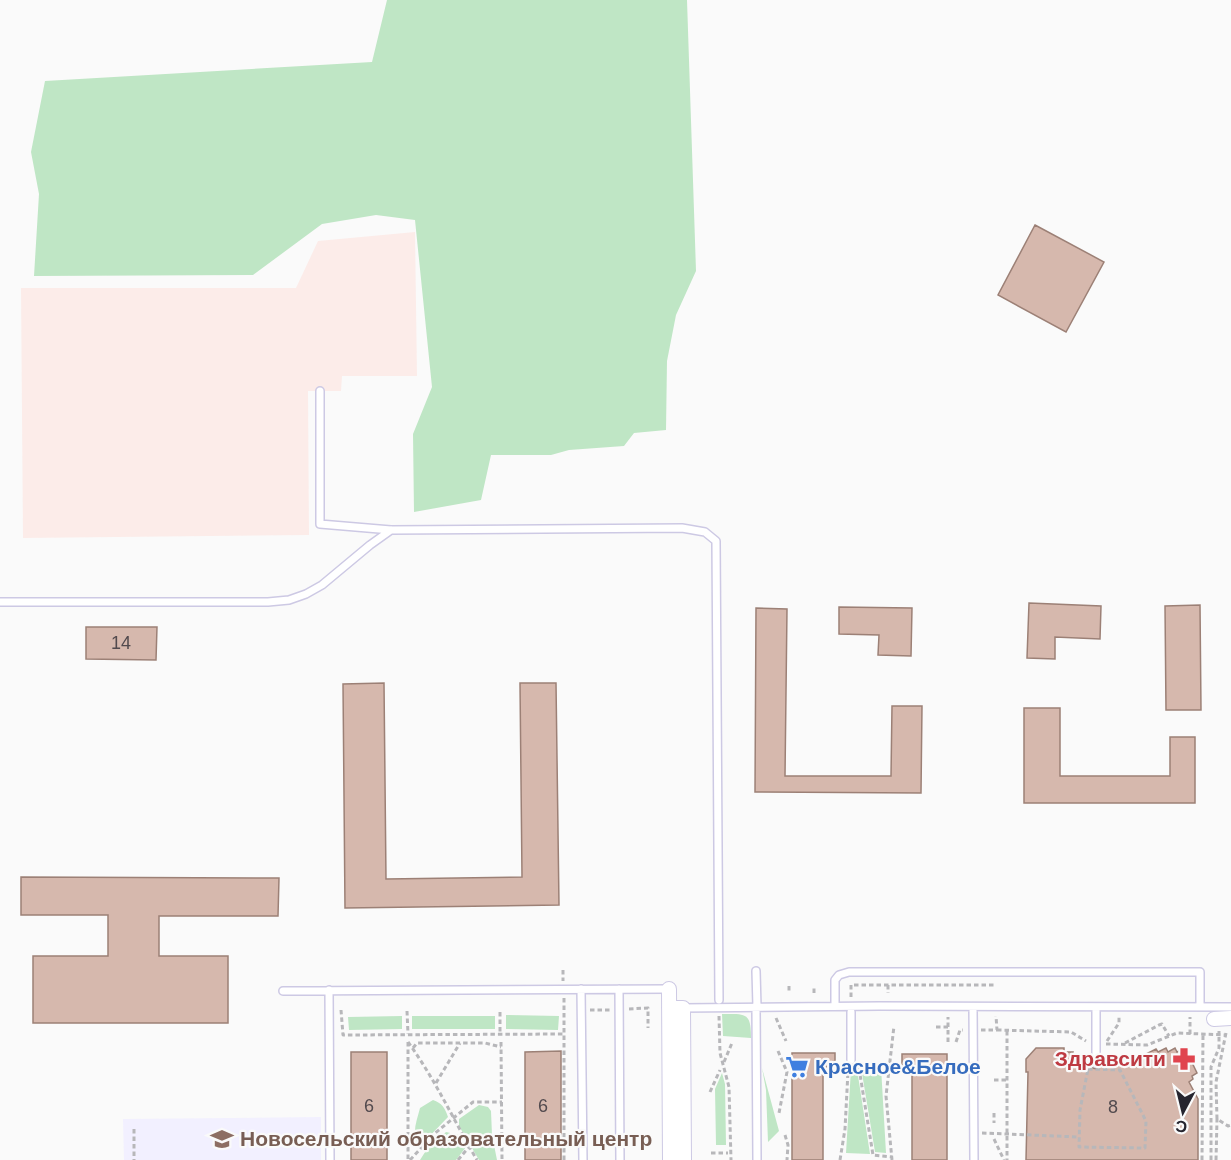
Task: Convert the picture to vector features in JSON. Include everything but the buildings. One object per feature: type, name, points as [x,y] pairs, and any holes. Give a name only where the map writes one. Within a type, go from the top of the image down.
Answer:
[{"type":"street","points":[[669,988],[676,1008],[684,1160]]},
{"type":"street","points":[[670,1160],[676,1008]]},
{"type":"lane","points":[[320,391],[320,524],[391,530],[682,528],[705,532],[716,541],[719,1000]]},
{"type":"lane","points":[[0,602],[268,602],[289,600],[322,585],[391,530]]},
{"type":"lane","points":[[756,971],[757,1160]]},
{"type":"lane","points":[[835,1006],[835,980],[839,975],[849,972],[1200,972],[1200,1007]]},
{"type":"lane","points":[[283,991],[669,988]]},
{"type":"lane","points":[[581,989],[582,1160]]},
{"type":"lane","points":[[619,989],[620,1160]]},
{"type":"lane","points":[[330,990],[330,1160]]},
{"type":"lane","points":[[973,1007],[974,1160]]},
{"type":"lane","points":[[1096,1007],[1096,1063]]},
{"type":"lane","points":[[676,1008],[1231,1007]]},
{"type":"lane","points":[[849,1064],[851,1012]]},
{"type":"path","points":[[563,970],[563,983]]},
{"type":"path","points":[[851,999],[851,985],[996,985]]},
{"type":"path","points":[[862,985],[863,993]]},
{"type":"path","points":[[888,985],[888,993]]},
{"type":"path","points":[[907,985],[908,993]]},
{"type":"path","points":[[933,985],[933,993]]},
{"type":"path","points":[[789,986],[789,993]]},
{"type":"path","points":[[814,986],[814,993]]},
{"type":"path","points":[[564,997],[564,1160]]},
{"type":"path","points":[[627,1009],[648,1008],[648,1028]]},
{"type":"path","points":[[341,1010],[343,1035],[564,1034]]},
{"type":"path","points":[[588,1011],[612,1010]]},
{"type":"path","points":[[1190,1034],[1191,1010]]},
{"type":"path","points":[[407,1011],[408,1034]]},
{"type":"path","points":[[500,1012],[500,1034]]},
{"type":"path","points":[[719,1012],[720,1053],[729,1087],[731,1160]]},
{"type":"path","points":[[948,1012],[948,1042]]},
{"type":"path","points":[[996,1012],[997,1030]]},
{"type":"path","points":[[776,1013],[776,1020],[786,1041]]},
{"type":"path","points":[[1119,1013],[1119,1023],[1104,1044],[1148,1045],[1177,1033],[1226,1035]]},
{"type":"path","points":[[1211,1160],[1211,1067],[1219,1048],[1219,1035],[1223,1021]]},
{"type":"path","points":[[1216,1160],[1216,1082],[1226,1035],[1223,1021]]},
{"type":"path","points":[[1123,1045],[1162,1024],[1169,1036]]},
{"type":"path","points":[[840,1160],[845,1130],[849,1064],[858,1067],[873,1155],[892,1159],[886,1096],[894,1026]]},
{"type":"path","points":[[936,1027],[948,1027]]},
{"type":"path","points":[[956,1042],[960,1030],[966,1030]]},
{"type":"path","points":[[980,1030],[1071,1032],[1090,1044]]},
{"type":"path","points":[[1006,1160],[1007,1030]]},
{"type":"path","points":[[1202,1160],[1203,1034]]},
{"type":"path","points":[[409,1160],[408,1042],[435,1084],[477,1160]]},
{"type":"path","points":[[412,1048],[417,1043],[501,1044],[502,1160]]},
{"type":"path","points":[[435,1084],[460,1043]]},
{"type":"path","points":[[724,1062],[732,1043]]},
{"type":"path","points":[[778,1051],[787,1072],[779,1113]]},
{"type":"path","points":[[1088,1069],[1120,1070],[1146,1121],[1145,1148],[1079,1147],[1079,1137],[1080,1110],[1088,1069]]},
{"type":"path","points":[[711,1092],[720,1070]]},
{"type":"path","points":[[994,1080],[1007,1080]]},
{"type":"path","points":[[409,1160],[452,1118],[473,1102],[502,1102]]},
{"type":"path","points":[[994,1113],[994,1123]]},
{"type":"path","points":[[1217,1119],[1228,1126],[1231,1125]]},
{"type":"path","points":[[134,1129],[134,1160]]},
{"type":"path","points":[[980,1132],[1079,1137]]},
{"type":"path","points":[[785,1135],[788,1160]]},
{"type":"path","points":[[994,1138],[1006,1160]]},
{"type":"path","points":[[458,1160],[469,1147]]},
{"type":"path","points":[[711,1153],[728,1153]]},
{"type":"shaded area","points":[[415,232],[417,376],[342,376],[341,391],[308,391],[309,535],[23,538],[21,288],[296,288],[318,241]]},
{"type":"shaded area","name":"Новосельский образовательный центр","points":[[321,1117],[321,1160],[124,1160],[123,1119]]},
{"type":"green space","points":[[387,0],[687,0],[696,271],[676,315],[667,361],[666,430],[634,433],[624,446],[569,450],[551,455],[491,455],[481,500],[414,512],[413,434],[432,387],[415,220],[376,215],[322,224],[253,275],[34,276],[39,194],[31,152],[45,81],[372,62]]},
{"type":"green space","points":[[722,1014],[745,1016],[750,1023],[751,1038],[723,1036]]},
{"type":"green space","points":[[506,1015],[559,1016],[558,1030],[506,1029]]},
{"type":"green space","points":[[402,1016],[402,1029],[349,1030],[348,1017]]},
{"type":"green space","points":[[412,1016],[495,1016],[495,1029],[412,1029]]},
{"type":"green space","points":[[861,1067],[881,1067],[886,1153],[875,1152]]},
{"type":"green space","points":[[762,1068],[779,1131],[768,1142],[766,1090]]},
{"type":"green space","points":[[851,1069],[857,1069],[870,1154],[846,1153]]},
{"type":"green space","points":[[722,1073],[725,1084],[726,1145],[716,1145],[715,1089]]},
{"type":"green space","points":[[433,1100],[443,1106],[448,1117],[424,1142],[417,1143],[415,1130],[420,1108]]},
{"type":"green space","points":[[479,1105],[488,1107],[491,1111],[492,1135],[497,1160],[479,1160],[459,1126],[459,1119]]},
{"type":"green space","points":[[446,1132],[459,1135],[466,1147],[456,1160],[420,1160],[427,1149]]},
{"type":"place","name":"Здравсити","points":[[1184,1059]]},
{"type":"place","name":"Красное&Белое","points":[[797,1067]]},
{"type":"place","name":"Новосельский образовательный центр","points":[[222,1139]]}]
